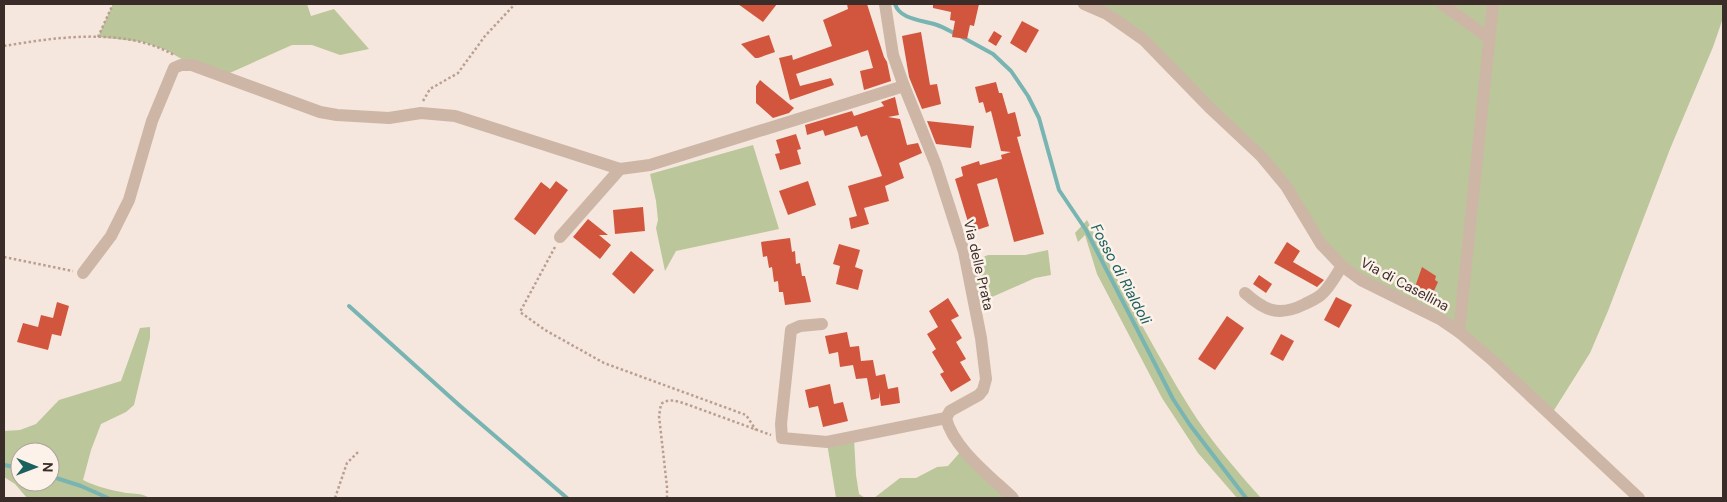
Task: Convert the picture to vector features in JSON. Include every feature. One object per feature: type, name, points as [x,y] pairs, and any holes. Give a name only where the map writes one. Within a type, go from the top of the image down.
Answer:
[{"type":"street","name":"Via delle Prata","points":[[885,4],[893,55],[936,165],[964,252],[981,338],[986,379],[983,390],[979,395],[950,411],[946,418]]},
{"type":"street","name":"Via di Casellina","points":[[1084,4],[1107,14],[1144,40],[1261,156],[1286,186],[1321,244],[1342,266],[1361,280],[1440,319],[1460,332],[1639,498]]},
{"type":"street","points":[[1442,4],[1489,38]]},
{"type":"street","points":[[1460,332],[1493,4]]},
{"type":"street","points":[[83,273],[111,236],[129,200],[152,121],[174,68],[181,65],[192,65],[320,112],[337,115],[390,118],[421,113],[455,116],[620,168],[650,165],[904,86]]},
{"type":"street","points":[[560,237],[620,168]]},
{"type":"street","points":[[1245,293],[1269,310],[1294,309],[1322,294],[1342,266]]},
{"type":"street","points":[[822,324],[800,326],[791,330],[781,424],[782,438],[827,442],[946,418],[948,427],[963,448],[1013,498]]},
{"type":"path","points":[[98,37],[114,4]]},
{"type":"path","points":[[421,113],[423,102],[430,89],[458,73],[485,36],[515,4]]},
{"type":"path","points":[[4,46],[48,38],[98,37],[143,42],[175,55]]},
{"type":"path","points":[[560,237],[520,312],[546,330],[604,363],[746,415],[756,430]]},
{"type":"path","points":[[4,257],[83,273]]},
{"type":"path","points":[[667,498],[659,416],[661,404],[666,400],[686,404],[782,438]]},
{"type":"path","points":[[335,498],[347,463],[359,451]]},
{"type":"green space","points":[[113,4],[307,4],[311,16],[334,9],[369,49],[340,55],[312,45],[292,45],[223,76],[192,65],[166,50],[143,42],[98,37]]},
{"type":"green space","points":[[1084,4],[1723,4],[1723,18],[1590,353],[1551,415],[1459,332],[1342,266],[1286,186],[1144,40]]},
{"type":"green space","points":[[753,145],[779,229],[676,251],[665,271],[656,228],[658,220],[656,201],[650,174]]},
{"type":"green space","points":[[1087,220],[1149,338],[1190,408],[1214,443],[1261,498],[1237,498],[1198,453],[1162,398],[1097,274],[1085,235],[1078,242],[1075,233]]},
{"type":"green space","points":[[1048,250],[1051,275],[1035,278],[974,305],[967,264],[988,255],[1025,255]]},
{"type":"green space","points":[[150,327],[150,338],[134,405],[126,412],[101,424],[91,450],[83,480],[104,488],[141,494],[150,498],[27,498],[22,492],[60,492],[60,442],[10,442],[10,481],[4,477],[4,431],[20,430],[36,424],[59,400],[121,381],[140,328]]},
{"type":"green space","points":[[854,438],[859,494],[865,498],[836,498],[827,443]]},
{"type":"green space","points":[[963,449],[1013,498],[874,498],[900,478],[916,478],[937,467],[948,466]]},
{"type":"building","points":[[738,4],[777,4],[763,22]]},
{"type":"building","points":[[847,4],[867,4],[887,62],[891,81],[864,90],[860,71],[873,68],[868,50],[796,74],[800,86],[831,78],[834,85],[790,100],[779,58],[792,55],[793,60],[832,46],[823,20],[848,9]]},
{"type":"building","points":[[933,4],[979,4],[974,26],[970,25],[967,39],[952,37],[955,21],[950,20],[951,12],[933,8]]},
{"type":"building","points":[[1022,21],[1039,30],[1026,53],[1010,43]]},
{"type":"building","points":[[994,31],[1002,36],[996,46],[988,41]]},
{"type":"building","points":[[921,32],[930,85],[937,84],[941,104],[922,109],[909,77],[902,36]]},
{"type":"building","points":[[769,35],[775,52],[758,58],[755,58],[741,44]]},
{"type":"building","points":[[760,80],[794,108],[789,113],[773,118],[756,103],[756,86]]},
{"type":"building","points":[[996,82],[999,93],[1002,93],[1008,114],[1015,112],[1021,136],[1017,137],[1044,234],[1014,242],[997,178],[977,184],[989,226],[971,232],[955,179],[963,176],[961,167],[979,161],[980,165],[1002,159],[1001,155],[1011,152],[1001,151],[991,111],[986,113],[983,102],[979,103],[975,87]]},
{"type":"building","points":[[895,97],[899,115],[888,117],[900,119],[907,145],[918,143],[922,153],[899,163],[904,178],[885,186],[889,201],[864,208],[869,224],[851,229],[849,218],[857,216],[848,186],[882,176],[867,135],[861,137],[857,126],[825,136],[823,130],[807,135],[805,125],[852,111],[854,116],[884,106],[881,102]]},
{"type":"building","points":[[927,121],[974,126],[971,148],[936,144]]},
{"type":"building","points":[[796,134],[801,149],[797,150],[801,164],[780,170],[775,154],[780,153],[776,140]]},
{"type":"building","points":[[556,181],[568,190],[535,235],[514,219],[541,182],[550,189]]},
{"type":"building","points":[[808,181],[816,205],[788,215],[779,191]]},
{"type":"building","points":[[643,207],[645,231],[615,234],[613,210]]},
{"type":"building","points":[[588,219],[608,235],[599,235],[611,245],[600,259],[573,237]]},
{"type":"building","points":[[790,238],[792,252],[795,251],[796,264],[800,263],[802,276],[805,276],[811,302],[785,305],[783,292],[779,292],[778,281],[774,282],[772,267],[769,268],[767,256],[763,257],[761,242]]},
{"type":"building","points":[[1287,242],[1300,251],[1293,262],[1324,280],[1317,287],[1274,263]]},
{"type":"building","points":[[839,244],[860,250],[855,267],[863,270],[858,290],[836,284],[840,266],[833,264]]},
{"type":"building","points":[[631,251],[654,270],[634,294],[612,274]]},
{"type":"building","points":[[1422,267],[1436,276],[1435,280],[1438,282],[1433,293],[1426,290],[1425,292],[1415,287]]},
{"type":"building","points":[[1259,275],[1272,284],[1266,293],[1253,284]]},
{"type":"building","points":[[1336,297],[1352,305],[1339,328],[1324,320]]},
{"type":"building","points":[[948,298],[959,316],[951,320],[962,338],[956,342],[966,359],[960,362],[971,380],[951,392],[940,374],[944,372],[932,352],[936,349],[927,334],[938,327],[929,311]]},
{"type":"building","points":[[57,302],[69,306],[61,336],[52,334],[48,350],[17,342],[23,323],[38,327],[41,315],[53,318]]},
{"type":"building","points":[[1227,316],[1244,328],[1215,370],[1198,359]]},
{"type":"building","points":[[847,332],[850,347],[859,346],[861,361],[873,360],[876,376],[885,374],[888,389],[898,387],[900,403],[881,406],[879,392],[879,398],[871,400],[867,378],[856,379],[853,365],[840,367],[838,352],[829,354],[825,336]]},
{"type":"building","points":[[1281,334],[1294,341],[1283,361],[1270,354]]},
{"type":"building","points":[[830,384],[834,404],[843,402],[848,421],[823,427],[818,406],[809,408],[805,390]]},
{"type":"waterway","points":[[895,4],[902,13],[913,19],[937,25],[956,34]]},
{"type":"waterway","name":"Fosso di Rialdoli","points":[[962,37],[993,54],[1011,71],[1028,96],[1039,118],[1059,190],[1086,230],[1173,399],[1190,425],[1246,498]]},
{"type":"waterway","points":[[349,306],[459,405],[567,498]]},
{"type":"waterway","points":[[4,465],[10,466]]},
{"type":"waterway","points":[[60,479],[108,498]]}]
